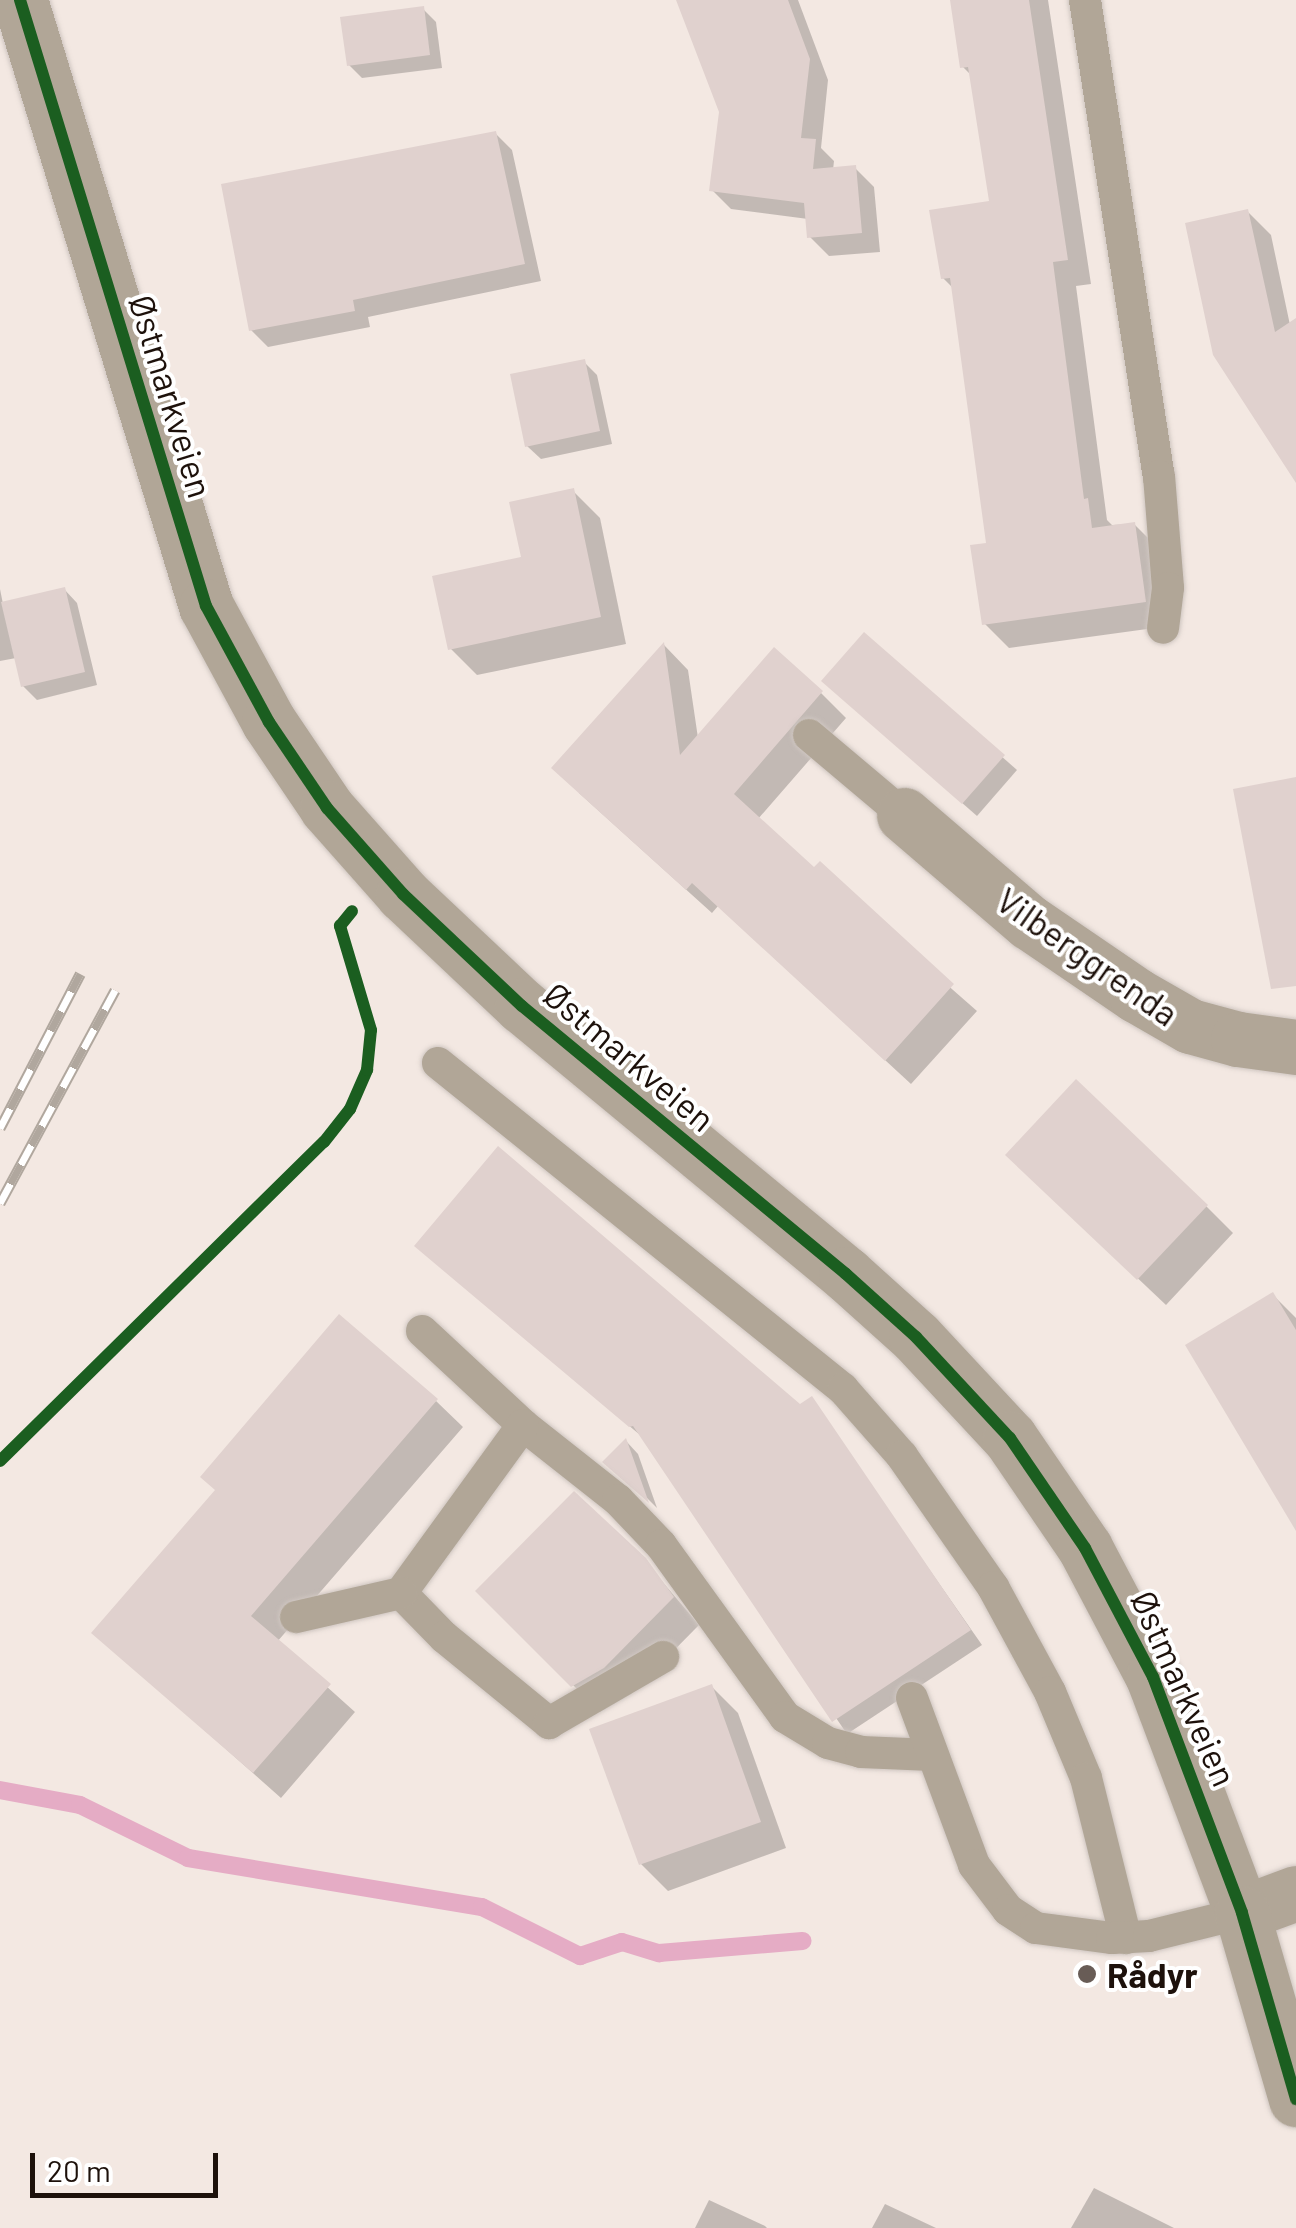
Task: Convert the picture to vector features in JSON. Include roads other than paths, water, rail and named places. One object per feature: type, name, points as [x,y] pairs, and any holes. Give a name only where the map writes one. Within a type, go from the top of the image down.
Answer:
[{"type":"street","name":"Østmarkveien","points":[[20,0],[206,606],[268,722],[327,808],[403,894],[522,1006],[860,1286],[972,1393],[1010,1438],[1085,1548],[1120,1610],[1182,1746],[1242,1913],[1296,2099]]},
{"type":"street","name":"Vilberggrenda","points":[[904,816],[1030,922],[1136,995],[1190,1026],[1238,1040],[1296,1047]]},
{"type":"street","points":[[1242,1913],[1296,1893]]},
{"type":"lane","points":[[1086,0],[1159,476],[1168,588],[1163,628]]},
{"type":"lane","points":[[809,736],[904,816]]},
{"type":"lane","points":[[438,1063],[843,1389],[902,1456],[993,1587],[1057,1706],[1086,1778],[1126,1938]]},
{"type":"lane","points":[[422,1331],[523,1425],[618,1500],[661,1545],[785,1718],[828,1743],[862,1752],[932,1755]]},
{"type":"lane","points":[[296,1617],[401,1592],[523,1425]]},
{"type":"lane","points":[[401,1592],[444,1637],[549,1724],[663,1657]]},
{"type":"lane","points":[[912,1698],[974,1865],[1008,1910],[1036,1928],[1074,1936],[1126,1938],[1242,1913]]},
{"type":"waterway","points":[[0,1790],[80,1805],[188,1858],[482,1907],[580,1956],[622,1942],[659,1953],[802,1941]]},
{"type":"railway","points":[[0,1128],[80,974]]},
{"type":"railway","points":[[0,1203],[115,990]]},
{"type":"place","name":"Rådyr","points":[[1087,1974]]}]
